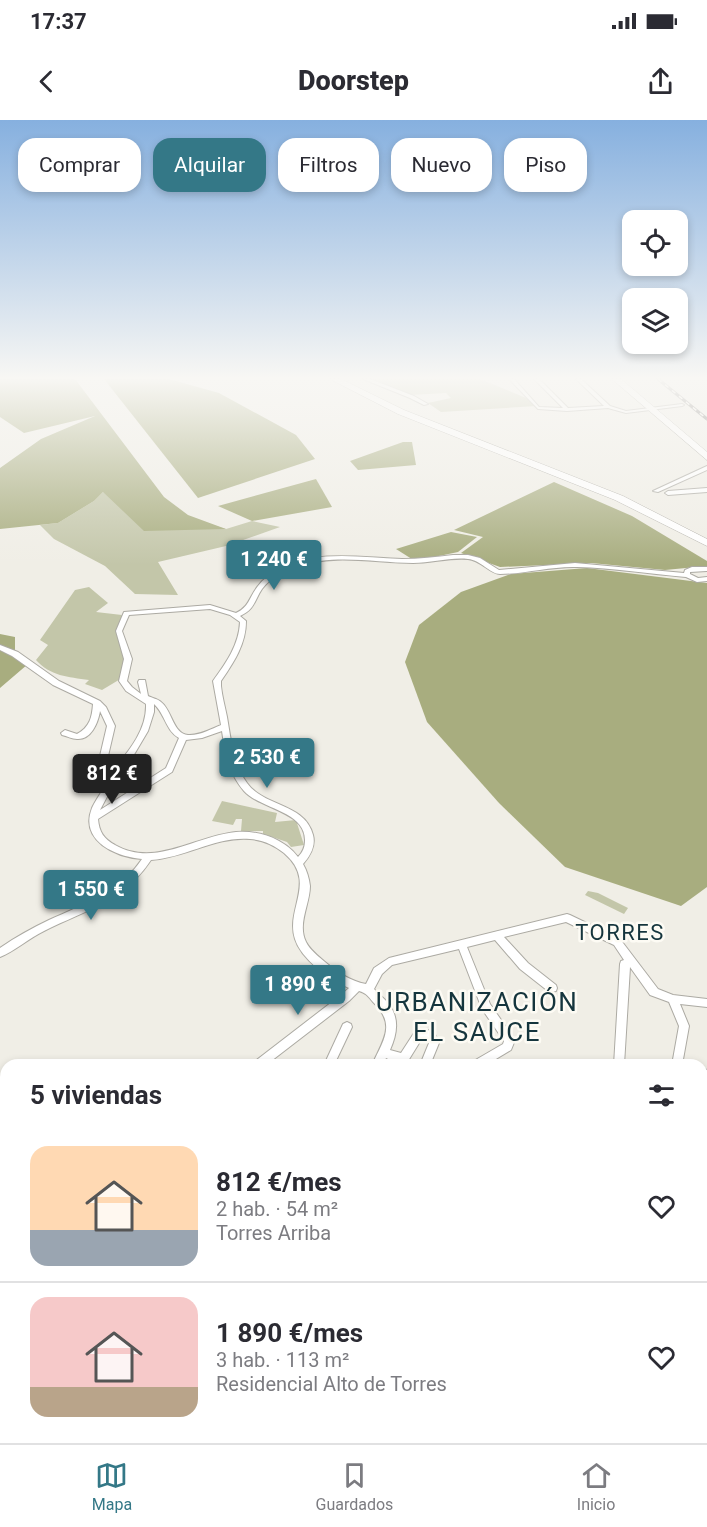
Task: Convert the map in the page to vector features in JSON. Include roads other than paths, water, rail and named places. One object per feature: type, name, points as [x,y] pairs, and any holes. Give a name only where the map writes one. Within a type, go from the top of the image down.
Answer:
[{"type":"highway","points":[[474,441],[619,498],[707,543]]},
{"type":"highway","points":[[491,441],[616,489],[707,533]]},
{"type":"highway","points":[[688,441],[707,457]]},
{"type":"street","points":[[656,491],[696,472],[707,470]]},
{"type":"street","points":[[668,493],[707,490]]},
{"type":"street","points":[[236,616],[252,606],[260,588],[268,580],[300,563],[320,560],[415,561],[466,557],[483,561],[498,572],[575,565],[687,575],[694,579],[707,579]]},
{"type":"street","points":[[687,575],[689,570],[706,571]]},
{"type":"street","points":[[298,863],[304,857],[311,842],[308,829],[302,820],[264,802],[246,789],[232,765],[225,742],[217,681],[237,650],[243,621],[236,616],[210,607],[126,613],[118,632],[129,659],[123,681],[129,689],[150,703],[151,709],[143,731],[129,756],[114,775],[112,784],[100,798],[94,818],[95,833],[107,845],[149,856],[165,855],[228,837],[249,836],[276,843],[298,863],[305,887],[298,923],[302,945],[330,973],[356,987],[369,989]]},
{"type":"street","points":[[0,647],[15,654],[56,683],[96,703],[110,720],[110,735],[104,756],[106,764],[114,775]]},
{"type":"street","points":[[142,682],[144,698]]},
{"type":"street","points":[[144,698],[155,700],[161,706],[171,728],[183,738],[195,739],[224,727]]},
{"type":"street","points":[[65,733],[78,737],[87,732],[98,714],[96,703]]},
{"type":"street","points":[[94,818],[170,770],[183,738]]},
{"type":"street","points":[[0,953],[41,928],[110,897],[133,880],[149,856]]},
{"type":"street","points":[[380,1059],[391,1034],[392,1023],[386,1008],[372,996],[369,989],[378,971],[389,962],[567,918],[617,942],[654,992],[673,999],[707,1003]]},
{"type":"street","points":[[497,936],[525,966],[552,988]]},
{"type":"street","points":[[462,945],[486,1006],[510,1040],[507,1047],[486,1059]]},
{"type":"street","points":[[619,1059],[625,964],[632,961]]},
{"type":"street","points":[[266,1059],[356,987]]},
{"type":"street","points":[[673,999],[684,1026],[681,1059]]},
{"type":"street","points":[[332,1059],[347,1027]]},
{"type":"street","points":[[383,1052],[397,1058],[404,1058],[418,1036],[427,1034],[434,1042],[427,1059]]},
{"type":"district","name":"TORRES","points":[[620,932]]},
{"type":"district","name":"URBANIZACIÓN EL SAUCE","points":[[477,1017]]}]
